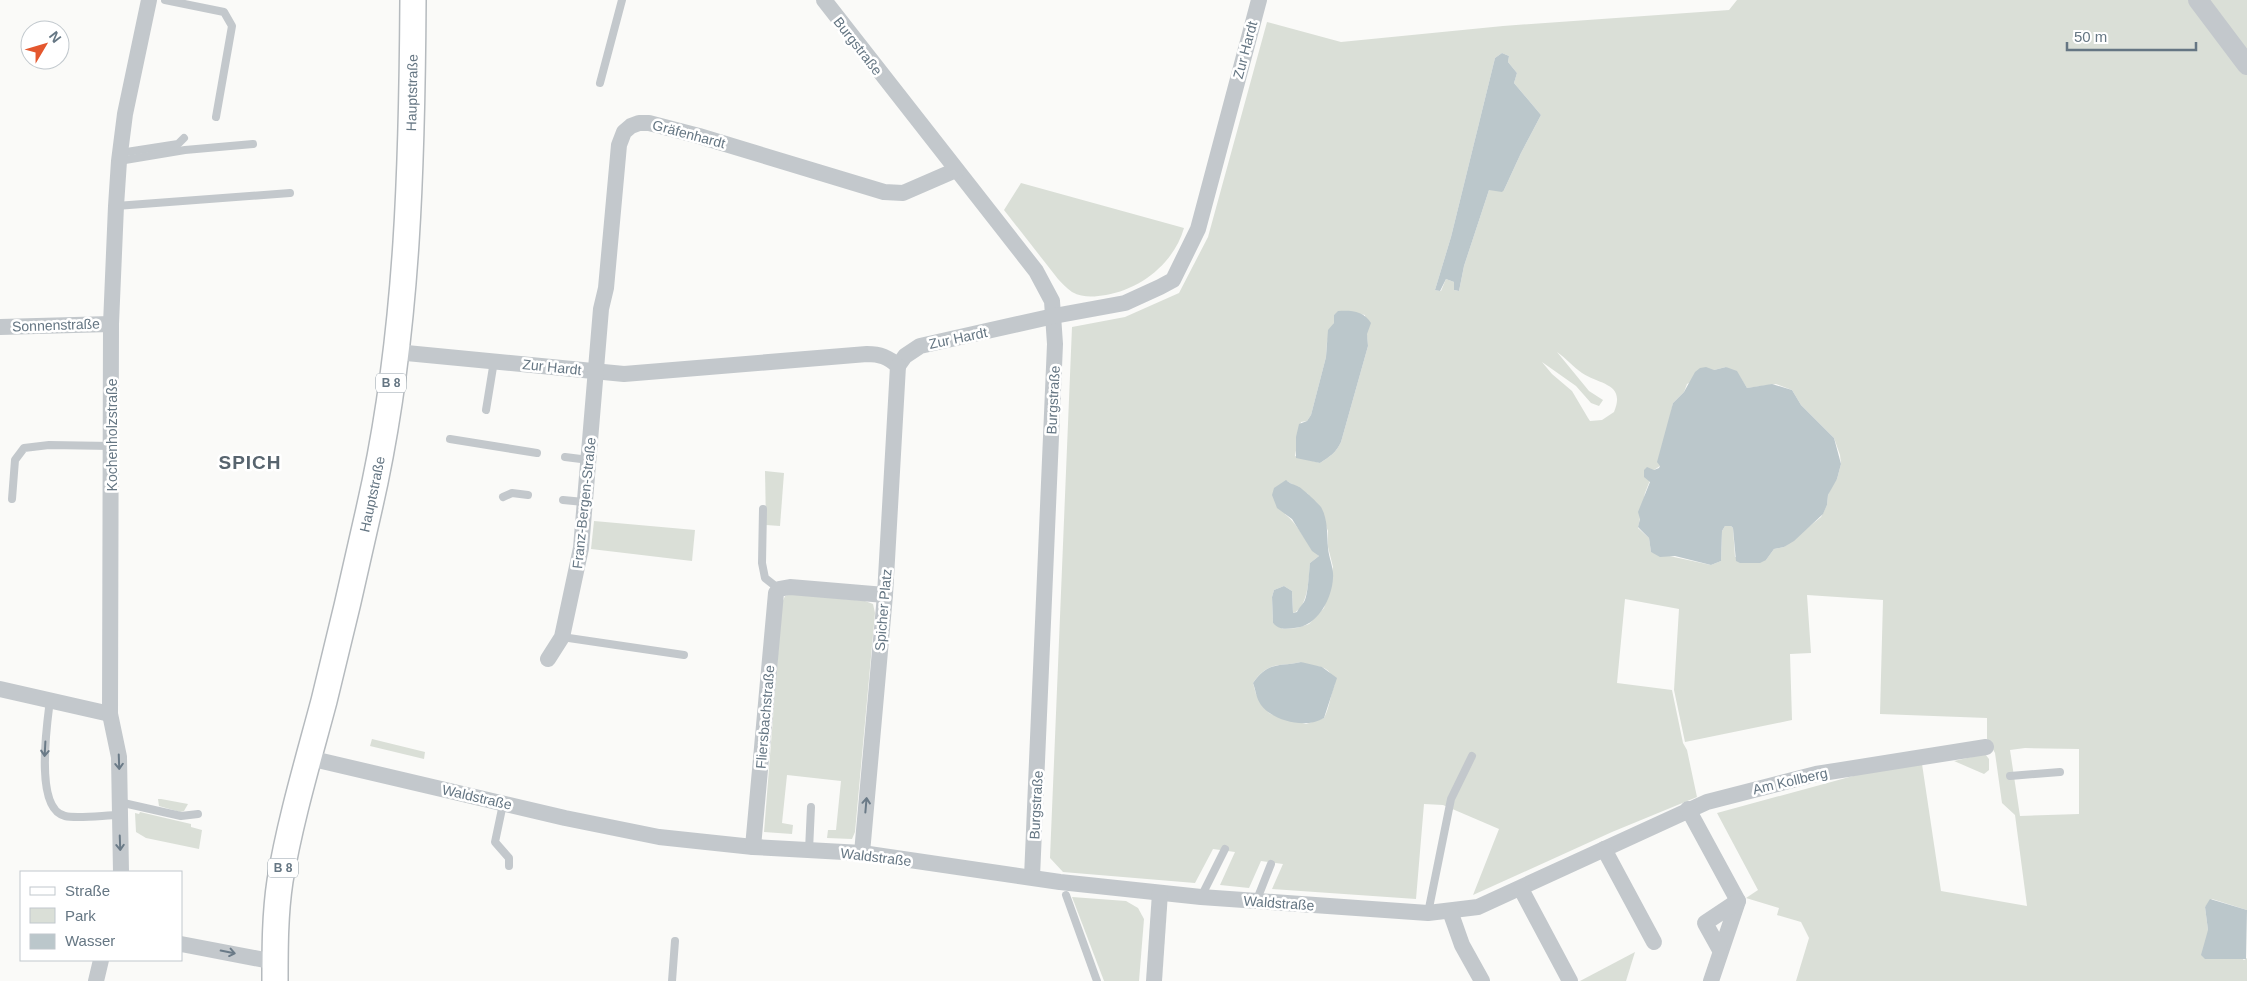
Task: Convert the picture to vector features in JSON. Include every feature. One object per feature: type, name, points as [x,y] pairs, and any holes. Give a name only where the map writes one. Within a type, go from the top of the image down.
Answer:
[{"type":"main road","name":"Hauptstraße","points":[[275,971],[280,882],[374,484],[396,352],[408,220],[412,0]]},
{"type":"street","name":"Kochenholzstraße","points":[[121,871],[119,757],[110,714],[111,324],[116,206],[125,114],[149,0]]},
{"type":"street","name":"Burgstraße","points":[[824,0],[1036,272],[1050,295],[1054,316],[1055,344],[1040,730],[1032,877]]},
{"type":"street","name":"Zur Hardt","points":[[396,352],[624,374],[867,354],[879,354],[889,358],[898,366],[905,356],[920,346],[1054,316],[1125,304],[1173,280],[1198,228],[1259,0]]},
{"type":"street","points":[[2198,0],[2247,65]]},
{"type":"street","name":"Gräfenhardt","points":[[597,371],[601,309],[606,288],[616,164],[620,139],[631,126],[639,123],[649,123],[699,136],[884,192],[903,193],[956,170]]},
{"type":"street","name":"Sonnenstraße","points":[[0,327],[111,324]]},
{"type":"street","name":"Spicher Platz","points":[[862,853],[885,594],[898,366]]},
{"type":"street","name":"Franz-Bergen-Straße","points":[[548,659],[562,637],[581,548],[597,371]]},
{"type":"street","points":[[779,589],[790,587],[885,594]]},
{"type":"street","name":"Fliersbachstraße","points":[[753,847],[775,597],[779,589]]},
{"type":"street","points":[[0,690],[110,714]]},
{"type":"street","name":"Am Kollberg","points":[[1478,907],[1521,889],[1707,802],[1816,774],[1986,747]]},
{"type":"street","name":"Waldstraße","points":[[309,758],[608,828],[658,837],[753,847],[862,853],[1160,893],[1256,902],[1428,913],[1450,912],[1478,907]]},
{"type":"street","points":[[1688,810],[1738,901],[1711,981]]},
{"type":"street","points":[[1604,849],[1654,942]]},
{"type":"street","points":[[1521,889],[1570,981]]},
{"type":"street","points":[[1154,981],[1160,893]]},
{"type":"street","points":[[1720,950],[1705,923],[1738,901]]},
{"type":"street","points":[[1450,912],[1462,945],[1482,981]]},
{"type":"street","points":[[182,944],[275,971]]},
{"type":"street","points":[[96,981],[101,961]]},
{"type":"lane","points":[[165,0],[224,12],[232,26],[216,117]]},
{"type":"lane","points":[[600,83],[622,0]]},
{"type":"lane","points":[[120,157],[178,144],[184,138]]},
{"type":"lane","points":[[120,157],[253,144]]},
{"type":"lane","points":[[116,206],[290,193]]},
{"type":"lane","points":[[486,410],[494,361]]},
{"type":"lane","points":[[450,439],[536,453]]},
{"type":"lane","points":[[12,499],[15,460],[24,448],[49,445],[112,446]]},
{"type":"lane","points":[[565,457],[589,460]]},
{"type":"lane","points":[[503,497],[512,493],[528,495]]},
{"type":"lane","points":[[563,500],[584,502]]},
{"type":"lane","points":[[763,509],[762,563],[764,578],[779,589]]},
{"type":"lane","points":[[562,637],[684,655]]},
{"type":"lane","points":[[50,700],[44,758],[49,800],[54,811],[65,817],[119,808],[180,816],[198,814]]},
{"type":"lane","points":[[1428,913],[1451,799],[1472,756]]},
{"type":"lane","points":[[2010,776],[2060,772]]},
{"type":"lane","points":[[503,804],[495,842],[509,858],[508,866]]},
{"type":"lane","points":[[809,850],[811,807]]},
{"type":"lane","points":[[1201,897],[1225,849]]},
{"type":"lane","points":[[1256,902],[1271,864]]},
{"type":"lane","points":[[1066,895],[1097,981]]},
{"type":"lane","points":[[672,981],[675,941]]},
{"type":"green space","points":[[1737,0],[2247,0],[2247,910],[2212,899],[2205,907],[2208,930],[2244,960],[2247,958],[2247,981],[1796,981],[1809,938],[1801,922],[1777,915],[1779,908],[1746,898],[1758,890],[1717,813],[1875,770],[1922,764],[1941,891],[2027,906],[2015,815],[2002,803],[1995,753],[1987,739],[1987,718],[1880,714],[1883,600],[1807,595],[1811,653],[1790,654],[1792,720],[1685,742],[1674,690],[1679,609],[1625,599],[1617,683],[1672,690],[1697,797],[1612,832],[1473,895],[1499,829],[1443,805],[1424,804],[1416,899],[1272,889],[1283,864],[1261,861],[1249,888],[1220,885],[1235,852],[1213,849],[1195,883],[1063,872],[1050,858],[1072,327],[1125,317],[1179,293],[1208,237],[1267,22],[1341,42],[1503,26],[1729,10]],"holes":[[[1502,53],[1509,56],[1508,62],[1517,73],[1514,83],[1541,115],[1504,190],[1489,190],[1464,266],[1459,291],[1454,290],[1454,282],[1446,279],[1441,291],[1435,290],[1451,237],[1495,58]],[[1343,311],[1365,315],[1368,346],[1341,442],[1335,452],[1320,463],[1295,456],[1301,422],[1307,421],[1311,415],[1326,357],[1327,342],[1334,323],[1334,315]],[[1557,352],[1582,373],[1609,386],[1617,395],[1614,412],[1602,420],[1590,421],[1572,391],[1552,374],[1542,362],[1576,386],[1591,403],[1599,406],[1603,400],[1589,391]],[[1726,367],[1740,377],[1747,388],[1776,384],[1792,390],[1801,405],[1834,438],[1841,464],[1837,479],[1828,495],[1827,505],[1821,517],[1784,547],[1774,549],[1766,560],[1735,557],[1733,528],[1731,526],[1725,526],[1722,531],[1721,561],[1711,565],[1651,552],[1649,538],[1638,528],[1645,493],[1654,470],[1660,466],[1673,403],[1684,392],[1687,384],[1714,370]],[[1287,481],[1308,494],[1317,503],[1328,531],[1328,547],[1333,567],[1324,608],[1309,624],[1297,628],[1283,629],[1273,623],[1272,597],[1274,590],[1284,586],[1292,591],[1293,613],[1298,610],[1307,592],[1310,563],[1319,556],[1285,514]],[[1301,662],[1306,665],[1325,668],[1329,671],[1335,684],[1324,718],[1306,724],[1269,713],[1256,694],[1253,683],[1264,671],[1274,666]],[[2025,748],[2079,749],[2079,814],[2020,816],[2010,750]]]},
{"type":"green space","points":[[1021,183],[1184,228],[1173,252],[1164,263],[1132,287],[1119,292],[1093,297],[1076,294],[1058,279],[1004,210]]},
{"type":"green space","points":[[765,471],[784,473],[780,526],[766,525]]},
{"type":"green space","points":[[594,521],[695,530],[692,561],[591,549]]},
{"type":"green space","points":[[791,594],[865,601],[873,604],[875,613],[855,832],[852,839],[827,838],[828,830],[836,830],[841,781],[787,775],[782,823],[793,825],[792,834],[764,832],[782,603],[785,596]]},
{"type":"green space","points":[[372,739],[425,752],[424,759],[370,746]]},
{"type":"green space","points":[[1985,754],[1989,759],[1989,770],[1984,774],[1954,761]]},
{"type":"green space","points":[[158,799],[188,804],[184,811],[180,812],[159,806]]},
{"type":"green space","points":[[140,812],[191,824],[191,827],[202,830],[199,849],[146,838],[136,832],[135,813],[139,814]]},
{"type":"green space","points":[[1072,897],[1126,901],[1138,908],[1144,919],[1139,981],[1104,981]]},
{"type":"green space","points":[[1635,952],[1626,981],[1580,981]]},
{"type":"water","points":[[1502,53],[1509,56],[1508,62],[1517,73],[1514,83],[1541,115],[1504,190],[1502,192],[1489,190],[1464,266],[1459,291],[1454,290],[1454,282],[1446,279],[1440,291],[1435,290],[1451,237],[1495,58]]},
{"type":"water","points":[[1338,311],[1357,312],[1365,316],[1371,323],[1367,334],[1368,346],[1341,442],[1335,452],[1320,463],[1296,458],[1296,437],[1299,424],[1307,421],[1311,415],[1326,357],[1328,330],[1334,323],[1334,315]]},
{"type":"water","points":[[1706,367],[1714,370],[1726,367],[1737,371],[1747,388],[1772,384],[1792,390],[1801,405],[1834,438],[1841,464],[1837,479],[1828,495],[1827,505],[1823,514],[1794,541],[1784,547],[1774,549],[1766,560],[1760,563],[1740,563],[1736,561],[1733,528],[1731,526],[1725,526],[1722,531],[1721,561],[1711,565],[1675,556],[1660,557],[1651,552],[1649,538],[1638,527],[1640,519],[1638,512],[1650,482],[1644,477],[1644,470],[1647,467],[1654,470],[1659,468],[1660,466],[1657,462],[1673,403],[1684,392],[1695,372],[1700,368]]},
{"type":"water","points":[[1286,480],[1301,488],[1321,507],[1326,522],[1333,574],[1330,595],[1316,617],[1310,623],[1285,629],[1273,623],[1272,597],[1274,590],[1284,586],[1292,591],[1293,613],[1297,612],[1305,599],[1310,563],[1319,556],[1312,551],[1292,519],[1277,508],[1272,495],[1274,488]]},
{"type":"water","points":[[1301,662],[1322,667],[1337,678],[1324,718],[1309,723],[1291,722],[1274,716],[1267,711],[1259,702],[1253,683],[1269,668]]},
{"type":"water","points":[[2210,899],[2247,910],[2246,959],[2205,959],[2201,955],[2208,930],[2205,907]]},
{"type":"district","name":"SPICH","points":[[250,462]]}]
